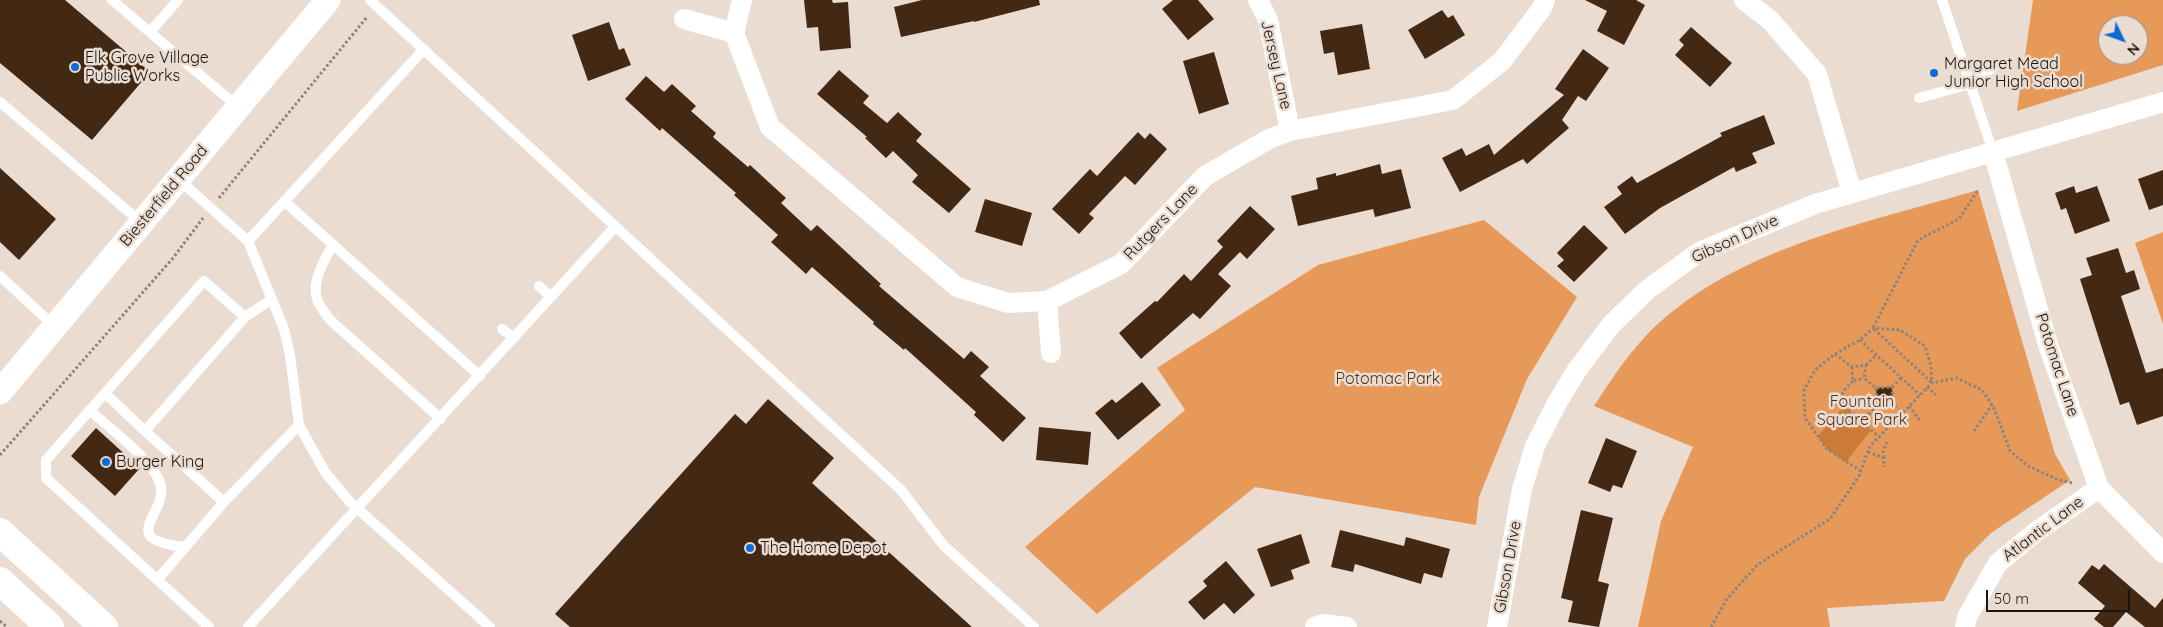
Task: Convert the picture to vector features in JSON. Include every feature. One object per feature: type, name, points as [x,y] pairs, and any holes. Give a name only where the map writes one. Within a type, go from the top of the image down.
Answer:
[{"type":"main road","points":[[0,532],[104,627]]},
{"type":"main road","points":[[0,581],[44,625]]},
{"type":"street","name":"Biesterfield Road","points":[[0,392],[328,0]]},
{"type":"street","points":[[684,19],[734,33],[742,0]]},
{"type":"street","name":"Jersey Lane","points":[[1258,0],[1268,20],[1290,131]]},
{"type":"street","name":"Rutgers Lane","points":[[734,33],[770,127],[957,287],[1008,303],[1047,302],[1121,264],[1206,176],[1269,140],[1290,131],[1453,100],[1502,61],[1542,8],[1545,0]]},
{"type":"street","points":[[1744,0],[1770,20],[1818,74],[1852,193]]},
{"type":"street","name":"Gibson Drive","points":[[1497,627],[1522,489],[1535,446],[1558,401],[1577,370],[1611,325],[1647,290],[1699,252],[1733,236],[1852,193],[2163,102]]},
{"type":"street","name":"Potomac Lane","points":[[1993,152],[2049,348],[2099,488],[2163,554]]},
{"type":"street","points":[[1047,302],[1051,354]]},
{"type":"street","name":"Atlantic Lane","points":[[1966,627],[1967,617],[1998,564],[2037,531],[2099,488]]},
{"type":"street","points":[[1315,627],[1322,624],[1347,627]]},
{"type":"lane","points":[[112,0],[238,107]]},
{"type":"lane","points":[[150,32],[178,0]]},
{"type":"lane","points":[[1942,0],[1993,152]]},
{"type":"lane","points":[[373,3],[901,490],[944,546],[1034,627]]},
{"type":"lane","points":[[248,241],[424,49]]},
{"type":"lane","points":[[1920,98],[1971,84],[1996,65]]},
{"type":"lane","points":[[0,102],[142,223]]},
{"type":"lane","points":[[178,179],[248,241],[272,299],[290,355],[300,426],[325,472],[349,502],[490,627]]},
{"type":"lane","points":[[284,201],[480,376]]},
{"type":"lane","points":[[248,627],[480,376],[551,297],[583,255],[616,227]]},
{"type":"lane","points":[[333,245],[322,263],[317,282],[317,300],[329,319],[441,419]]},
{"type":"lane","points":[[209,627],[46,478],[46,460],[204,280],[245,316]]},
{"type":"lane","points":[[2,283],[55,327]]},
{"type":"lane","points":[[539,286],[551,297]]},
{"type":"lane","points":[[145,431],[245,316],[272,299]]},
{"type":"lane","points":[[502,329],[514,338]]},
{"type":"lane","points":[[105,393],[224,502]]},
{"type":"lane","points":[[90,410],[143,460],[158,479],[162,488],[161,498],[148,525],[148,533],[152,539],[160,543],[185,547]]},
{"type":"lane","points":[[158,579],[224,502],[300,426]]},
{"type":"path","points":[[0,455],[173,258],[373,3]]},
{"type":"path","points":[[1860,471],[1827,450],[1805,418],[1804,390],[1815,370],[1835,354],[1860,340],[1874,328],[1918,240],[1959,219],[1978,190]]},
{"type":"path","points":[[1874,328],[1932,383]]},
{"type":"path","points":[[1874,328],[1900,330],[1925,346],[1931,366],[1932,383]]},
{"type":"path","points":[[1860,340],[1920,395]]},
{"type":"path","points":[[1835,354],[1852,367],[1866,365]]},
{"type":"path","points":[[1864,378],[1866,365],[1876,355]]},
{"type":"path","points":[[1852,367],[1853,381]]},
{"type":"path","points":[[1864,378],[1876,388],[1892,387],[1901,378]]},
{"type":"path","points":[[1864,378],[1853,381],[1842,392],[1841,399],[1844,406],[1879,437]]},
{"type":"path","points":[[1712,627],[1727,599],[1757,565],[1830,519],[1860,471],[1870,446],[1932,383],[1958,378],[1982,390],[1992,405],[2010,452],[2028,466],[2059,480],[2076,483]]},
{"type":"path","points":[[1892,387],[1893,404],[1902,413]]},
{"type":"path","points":[[1927,387],[1936,395]]},
{"type":"path","points":[[1862,422],[1877,405],[1876,388]]},
{"type":"path","points":[[1877,405],[1893,404]]},
{"type":"path","points":[[1974,431],[1992,405]]},
{"type":"path","points":[[1909,406],[1920,421]]},
{"type":"path","points":[[1884,467],[1884,451],[1887,442]]},
{"type":"path","points":[[1868,452],[1884,458]]},
{"type":"path","points":[[0,621],[7,627]]},
{"type":"green space","points":[[2033,0],[2163,0],[2163,65],[2017,111]]},
{"type":"green space","name":"Fountain Square Park","points":[[1978,190],[2055,454],[2070,480],[1991,533],[1965,559],[1944,601],[1827,608],[1830,627],[1638,627],[1661,521],[1693,447],[1594,406],[1629,355],[1643,339],[1677,308],[1715,283],[1756,261],[1799,243],[1844,228]]},
{"type":"green space","name":"Potomac Park","points":[[1484,220],[1577,297],[1527,379],[1479,497],[1476,525],[1255,487],[1097,614],[1025,547],[1185,410],[1157,368],[1318,265]]},
{"type":"green space","points":[[2163,232],[2163,324],[2135,243]]},
{"type":"shaded area","points":[[1844,406],[1871,430],[1846,462],[1827,449],[1818,436]]},
{"type":"building","name":"Elk Grove Village Public Works","points":[[0,0],[65,0],[150,72],[92,140],[0,63]]},
{"type":"building","points":[[804,0],[832,0],[833,3],[848,2],[851,48],[820,51],[818,27],[807,28]]},
{"type":"building","points":[[922,0],[1039,0],[1040,5],[974,22],[901,37],[894,7]]},
{"type":"building","points":[[1173,0],[1198,0],[1214,19],[1188,40],[1162,9]]},
{"type":"building","points":[[1585,0],[1636,0],[1645,5],[1624,45],[1597,31],[1607,11]]},
{"type":"building","points":[[1442,10],[1448,18],[1453,15],[1465,35],[1425,59],[1408,30]]},
{"type":"building","points":[[609,22],[619,50],[624,48],[631,65],[588,81],[572,35]]},
{"type":"building","points":[[1362,24],[1370,69],[1338,75],[1334,52],[1324,54],[1320,31]]},
{"type":"building","points":[[1691,27],[1732,63],[1710,87],[1675,55],[1684,45],[1679,40]]},
{"type":"building","points":[[1583,49],[1609,68],[1586,101],[1578,96],[1562,120],[1569,128],[1527,164],[1523,159],[1460,192],[1442,158],[1462,148],[1466,156],[1489,144],[1494,155],[1564,95],[1555,89]]},
{"type":"building","points":[[1214,52],[1229,104],[1199,114],[1183,61]]},
{"type":"building","points":[[839,70],[869,96],[863,103],[887,123],[898,112],[922,134],[916,141],[971,189],[949,213],[912,182],[918,175],[893,151],[886,158],[865,138],[867,137],[817,94]]},
{"type":"building","points":[[646,76],[664,92],[672,84],[696,106],[691,111],[716,133],[713,137],[748,167],[750,165],[786,198],[781,203],[811,231],[817,225],[881,284],[879,286],[964,359],[971,351],[989,367],[980,376],[1026,418],[1003,442],[974,415],[976,412],[905,348],[904,350],[873,324],[874,322],[812,267],[806,274],[771,242],[778,235],[734,195],[736,193],[662,128],[660,131],[625,99]]},
{"type":"building","points":[[1764,115],[1775,144],[1752,153],[1757,163],[1736,172],[1734,167],[1660,208],[1625,234],[1604,207],[1622,194],[1617,187],[1632,176],[1637,183],[1722,136],[1720,133]]},
{"type":"building","points":[[1138,132],[1145,139],[1150,133],[1167,149],[1135,185],[1125,176],[1089,214],[1094,218],[1079,234],[1052,209],[1090,169],[1097,176]]},
{"type":"building","points":[[1380,164],[1382,174],[1401,169],[1411,208],[1375,217],[1373,209],[1298,226],[1291,196],[1318,189],[1316,178],[1336,173],[1336,176]]},
{"type":"building","points":[[0,168],[56,219],[19,260],[0,242]]},
{"type":"building","points":[[2163,170],[2163,205],[2149,210],[2138,179]]},
{"type":"building","points":[[2074,186],[2076,193],[2097,186],[2110,221],[2075,234],[2066,208],[2061,210],[2055,193]]},
{"type":"building","points":[[985,199],[1032,213],[1022,246],[975,232]]},
{"type":"building","points":[[1250,206],[1275,229],[1247,259],[1240,252],[1218,274],[1231,286],[1200,319],[1193,313],[1141,359],[1119,333],[1155,301],[1157,302],[1184,274],[1191,281],[1223,247],[1217,241]]},
{"type":"building","points":[[1584,225],[1608,248],[1574,282],[1557,266],[1564,260],[1557,253]]},
{"type":"building","points":[[2118,248],[2126,273],[2134,270],[2140,289],[2121,296],[2146,373],[2163,368],[2163,416],[2137,425],[2129,402],[2120,405],[2080,279],[2092,275],[2086,258]]},
{"type":"building","points":[[1142,382],[1161,405],[1118,440],[1095,413],[1112,399],[1116,403]]},
{"type":"building","points":[[1892,387],[1893,404],[1877,405],[1876,388]]},
{"type":"building","name":"The Home Depot","points":[[768,399],[834,458],[812,483],[972,627],[570,627],[555,614],[735,414],[746,424]]},
{"type":"building","points":[[1039,427],[1091,432],[1088,465],[1036,460]]},
{"type":"building","name":"Burger King","points":[[96,428],[140,468],[115,496],[71,456]]},
{"type":"building","points":[[1606,438],[1637,451],[1622,488],[1613,485],[1610,492],[1588,483]]},
{"type":"building","points":[[1581,510],[1613,518],[1598,581],[1609,584],[1599,627],[1568,622],[1573,601],[1561,598]]},
{"type":"building","points":[[1340,530],[1404,546],[1406,537],[1450,549],[1442,578],[1424,573],[1421,584],[1355,564],[1353,572],[1331,567]]},
{"type":"building","points":[[1301,534],[1310,563],[1291,570],[1294,579],[1271,587],[1257,549]]},
{"type":"building","points":[[1226,561],[1255,595],[1234,614],[1224,603],[1204,620],[1188,602],[1207,586],[1203,581]]},
{"type":"building","points":[[2104,564],[2155,608],[2163,598],[2163,627],[2145,627],[2126,612],[2113,627],[2104,627],[2094,619],[2105,606],[2078,583],[2092,565],[2099,570]]},
{"type":"place","name":"Elk Grove Village Public Works","points":[[75,67]]},
{"type":"place","name":"Margaret Mead Junior High School","points":[[1934,73]]},
{"type":"place","name":"Burger King","points":[[106,462]]},
{"type":"place","name":"The Home Depot","points":[[750,548]]}]
